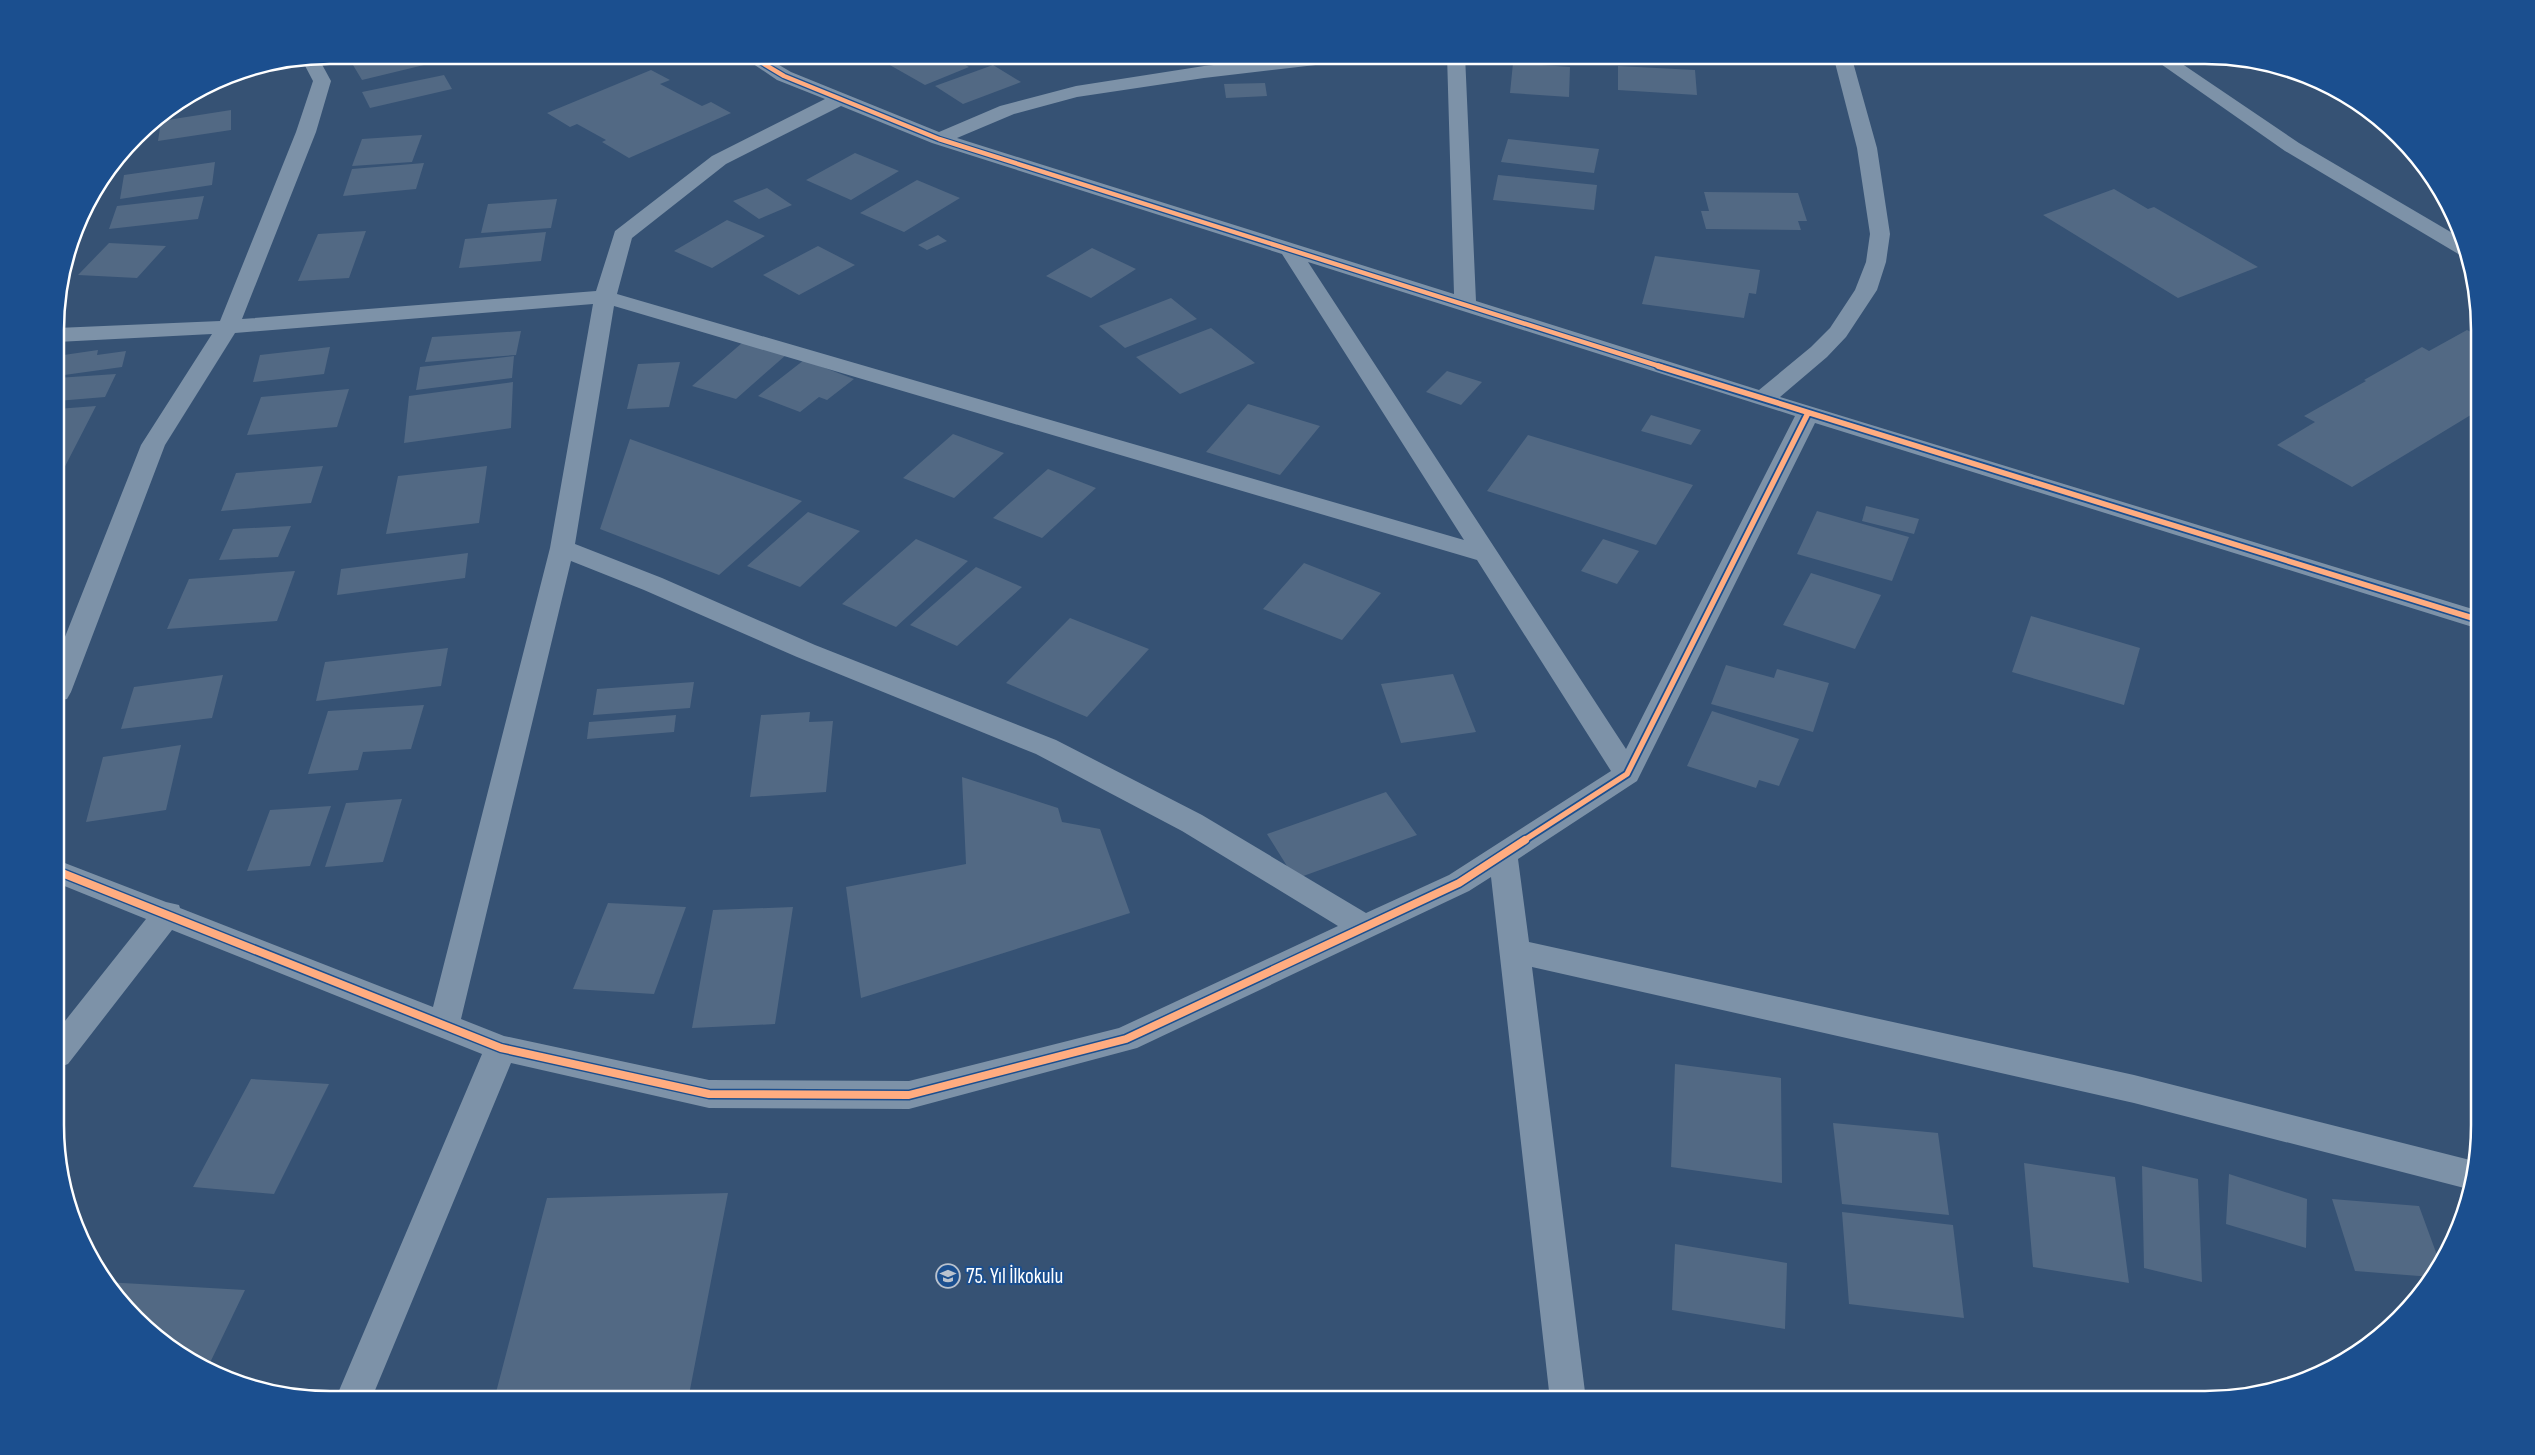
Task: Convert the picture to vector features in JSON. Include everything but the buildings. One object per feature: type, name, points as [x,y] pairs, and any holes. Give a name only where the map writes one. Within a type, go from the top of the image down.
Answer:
[{"type":"street","points":[[64,674],[153,446],[228,327],[306,132],[322,81],[313,64]]},
{"type":"street","points":[[763,64],[784,76],[939,139],[1762,399],[2471,618]]},
{"type":"street","points":[[939,139],[1007,110],[1076,92],[1204,72],[1277,64]]},
{"type":"street","points":[[1456,64],[1466,305]]},
{"type":"street","points":[[1762,399],[1819,352],[1838,332],[1866,290],[1876,262],[1880,234],[1867,148],[1844,64]]},
{"type":"street","points":[[2170,64],[2292,147],[2457,245]]},
{"type":"street","points":[[444,1025],[562,548],[605,297],[622,235],[719,160],[841,99]]},
{"type":"street","points":[[1290,250],[1627,774]]},
{"type":"street","points":[[64,335],[228,327],[605,297],[1487,556]]},
{"type":"street","points":[[64,874],[168,913],[501,1048],[709,1094],[909,1094],[1126,1039],[1459,883],[1627,774],[1808,413]]},
{"type":"street","points":[[562,548],[653,584],[806,651],[1046,747],[1192,823],[1364,927]]},
{"type":"street","points":[[1503,854],[1567,1391]]},
{"type":"street","points":[[64,1046],[168,913]]},
{"type":"street","points":[[1514,951],[2134,1089],[2467,1174]]},
{"type":"street","points":[[357,1391],[501,1048]]},
{"type":"cycle path","points":[[764,64],[784,76],[939,139],[1808,413],[2471,618]]},
{"type":"cycle path","points":[[64,874],[501,1048],[709,1094],[909,1095],[1126,1039],[1459,883],[1627,774],[1808,413]]},
{"type":"place","name":"75. Yıl İlkokulu","points":[[948,1276]]}]
